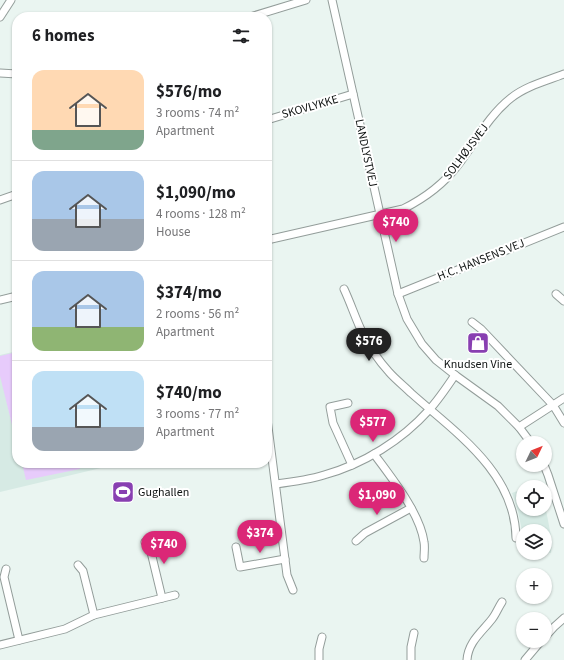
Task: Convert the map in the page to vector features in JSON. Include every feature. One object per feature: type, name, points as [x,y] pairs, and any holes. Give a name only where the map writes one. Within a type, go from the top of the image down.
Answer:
[{"type":"street","points":[[0,17],[11,0]]},
{"type":"street","points":[[266,12],[306,0]]},
{"type":"street","name":"LANDLYSTVEJ","points":[[332,0],[398,294],[407,320],[422,344],[436,360],[455,376],[498,406],[526,436]]},
{"type":"street","points":[[0,73],[12,74]]},
{"type":"street","name":"SOLHØJSVEJ","points":[[272,239],[403,209],[421,200],[442,184],[497,111],[512,97],[528,87],[564,74]]},
{"type":"street","name":"SKOVLYKKE","points":[[272,118],[353,94]]},
{"type":"street","points":[[0,200],[12,196]]},
{"type":"street","name":"H.C. HANSENS VEJ","points":[[398,294],[564,226]]},
{"type":"street","points":[[344,289],[362,334],[374,353],[389,373],[468,442],[484,459],[498,478],[510,505],[516,525]]},
{"type":"street","points":[[556,294],[564,301]]},
{"type":"street","points":[[0,300],[12,297]]},
{"type":"street","points":[[472,322],[481,329],[553,405],[564,423]]},
{"type":"street","points":[[276,484],[325,475],[352,465],[374,454],[410,428],[430,409],[455,376]]},
{"type":"street","points":[[519,427],[564,398]]},
{"type":"street","points":[[348,403],[330,407],[333,423],[352,465]]},
{"type":"street","points":[[374,454],[393,479],[411,508],[419,525],[424,542],[424,558]]},
{"type":"street","points":[[272,455],[287,575],[293,590]]},
{"type":"street","points":[[547,472],[564,524]]},
{"type":"street","points":[[356,541],[365,533],[411,508]]},
{"type":"street","points":[[145,542],[150,548],[162,598]]},
{"type":"street","points":[[236,547],[240,567],[285,559]]},
{"type":"street","points":[[78,565],[83,571],[94,615]]},
{"type":"street","points":[[6,569],[4,577],[19,640]]},
{"type":"street","points":[[0,645],[65,629],[94,615],[176,595]]},
{"type":"street","points":[[467,660],[469,648],[493,618],[502,602]]},
{"type":"street","points":[[552,629],[564,618]]},
{"type":"street","points":[[411,660],[411,647],[414,633]]},
{"type":"street","points":[[319,660],[318,649],[322,637]]},
{"type":"street","points":[[529,659],[536,648]]},
{"type":"shaded area","points":[[12,352],[12,468],[101,468],[0,492],[0,355]]},
{"type":"shaded area","points":[[12,353],[12,425],[0,376],[0,356]]},
{"type":"shaded area","points":[[23,468],[80,469],[26,480]]},
{"type":"shaded area","points":[[516,492],[516,505],[512,493]]},
{"type":"shaded area","points":[[519,516],[547,516],[549,524],[521,524]]},
{"type":"place","name":"Knudsen Vine","points":[[478,343]]},
{"type":"place","name":"Gughallen","points":[[123,492]]}]
